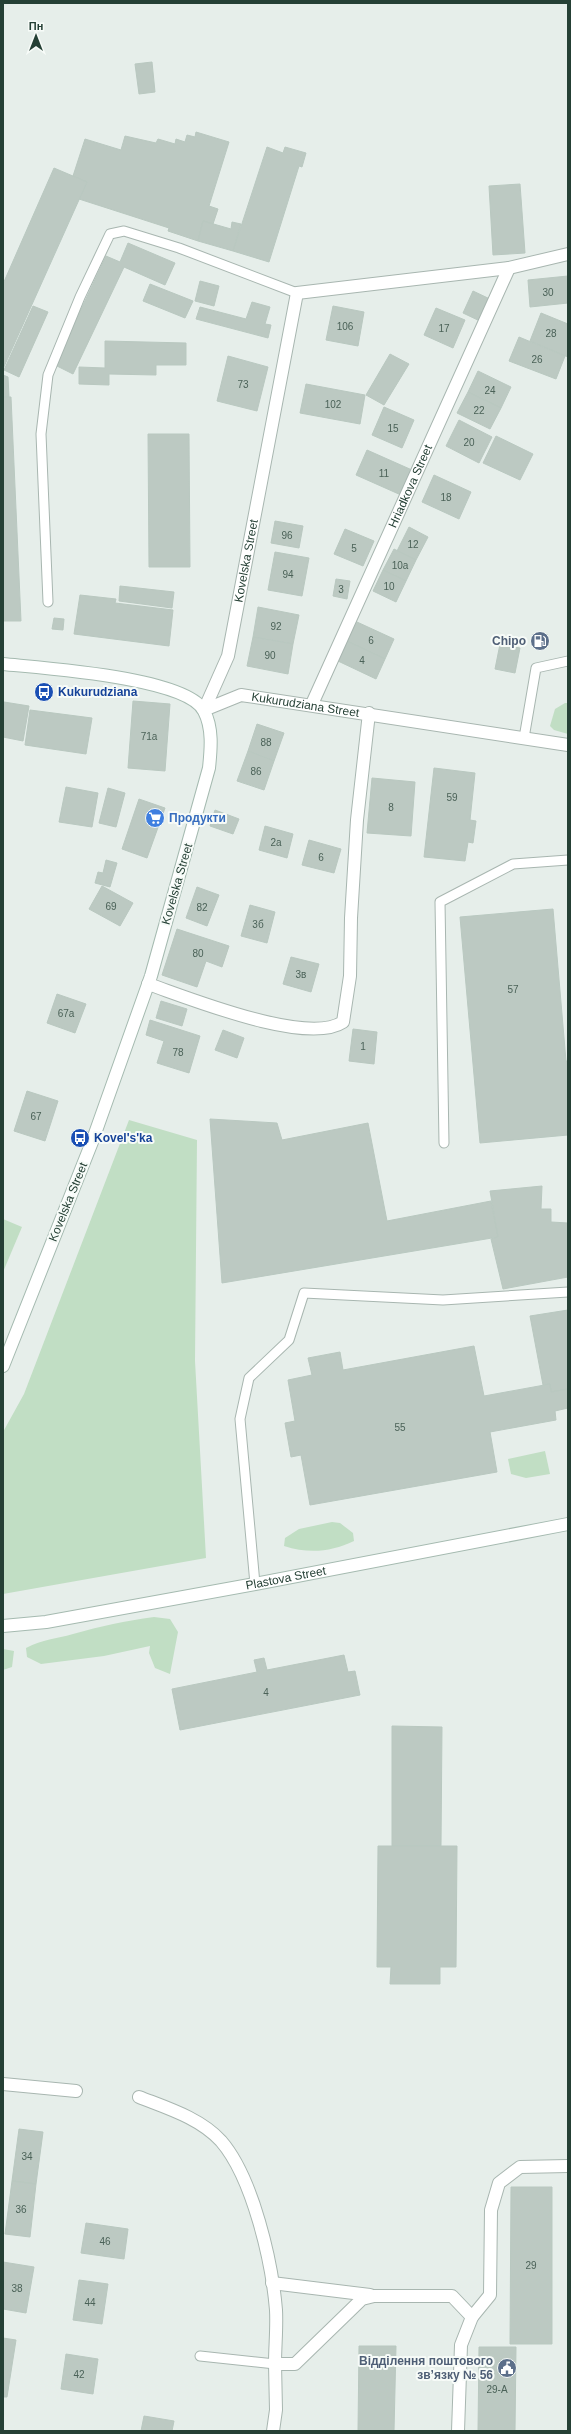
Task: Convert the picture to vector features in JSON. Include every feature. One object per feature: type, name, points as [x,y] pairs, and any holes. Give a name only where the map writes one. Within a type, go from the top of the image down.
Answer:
[{"type":"street","points":[[297,292],[509,268],[568,254]]},
{"type":"street","name":"Hriadkova Street","points":[[312,704],[509,268]]},
{"type":"street","name":"Kovelska Street","points":[[3,1366],[92,1142],[148,984],[209,768],[212,740],[204,710],[228,656],[297,292]]},
{"type":"street","points":[[3,664],[150,682],[184,694],[204,710]]},
{"type":"street","name":"Kukurudziana Street","points":[[204,710],[241,695],[312,704],[568,744]]},
{"type":"street","points":[[148,984],[265,1022],[322,1029],[335,1027],[343,1022],[350,976],[350,918],[368,713]]},
{"type":"street","name":"Plastova Street","points":[[3,1626],[46,1622],[255,1584],[568,1524]]},
{"type":"street","points":[[3,2084],[76,2091]]},
{"type":"street","points":[[139,2097],[195,2120],[221,2141],[240,2169],[266,2245],[276,2310],[274,2364],[276,2410],[273,2431]]},
{"type":"street","points":[[458,2431],[461,2344],[472,2317],[490,2295],[491,2210],[499,2183],[520,2167],[568,2166]]},
{"type":"street","points":[[272,2282],[374,2296],[452,2296],[472,2317]]},
{"type":"street","points":[[274,2364],[295,2364],[362,2298],[374,2296]]},
{"type":"lane","points":[[48,602],[41,434],[48,375],[80,297],[110,234],[124,231],[179,248],[297,292]]},
{"type":"lane","points":[[524,738],[536,668],[568,661]]},
{"type":"lane","points":[[444,1143],[440,902],[513,864],[568,860]]},
{"type":"lane","points":[[255,1584],[240,1419],[249,1378],[289,1340],[304,1293],[443,1300],[568,1292]]},
{"type":"lane","points":[[200,2356],[274,2364]]},
{"type":"green space","points":[[565,703],[568,703],[568,734],[554,730],[550,726],[555,709]]},
{"type":"green space","points":[[129,1120],[197,1140],[195,1361],[206,1558],[3,1594],[3,1432],[24,1394]]},
{"type":"green space","points":[[3,1219],[22,1227],[3,1272]]},
{"type":"green space","points":[[545,1451],[550,1474],[526,1478],[511,1474],[508,1459]]},
{"type":"green space","points":[[332,1522],[340,1523],[353,1533],[354,1541],[337,1548],[320,1551],[293,1549],[284,1546],[285,1538],[299,1529]]},
{"type":"green space","points":[[154,1617],[170,1619],[178,1632],[170,1674],[155,1668],[149,1653],[150,1646],[104,1656],[41,1664],[27,1657],[26,1648],[38,1643],[103,1626]]},
{"type":"green space","points":[[3,1649],[14,1651],[12,1667],[3,1670]]},
{"type":"building","points":[[152,62],[155,92],[139,94],[135,64]]},
{"type":"building","points":[[196,132],[229,142],[209,206],[218,209],[213,224],[203,221],[198,241],[168,231],[169,228],[79,199],[87,182],[73,176],[85,139],[121,150],[125,136],[156,143],[158,139],[175,144],[176,139],[185,142],[187,135],[195,137]]},
{"type":"building","points":[[267,147],[283,153],[285,147],[306,153],[302,167],[299,166],[269,262],[233,251]]},
{"type":"building","points":[[54,168],[87,182],[3,369],[3,284]]},
{"type":"building","points":[[520,184],[525,253],[493,255],[489,186]]},
{"type":"building","points":[[203,221],[231,229],[232,222],[241,224],[233,251],[198,241]]},
{"type":"building","points":[[128,243],[175,263],[165,285],[124,267],[73,374],[55,365],[106,256],[120,262]]},
{"type":"building","points":[[568,276],[568,303],[530,307],[528,280]]},
{"type":"building","points":[[200,281],[219,286],[214,306],[195,301]]},
{"type":"building","points":[[150,284],[193,301],[185,318],[143,301]]},
{"type":"building","points":[[473,291],[492,300],[482,322],[463,313]]},
{"type":"building","points":[[252,302],[270,307],[265,324],[271,325],[268,338],[196,319],[200,307],[246,319]]},
{"type":"building","points":[[33,306],[48,312],[19,377],[4,370]]},
{"type":"building","points":[[333,306],[364,312],[358,346],[326,340]]},
{"type":"building","points":[[436,308],[465,320],[453,348],[424,335]]},
{"type":"building","points":[[541,313],[568,324],[568,357],[530,341]]},
{"type":"building","points":[[519,337],[565,356],[556,379],[509,361]]},
{"type":"building","points":[[105,341],[186,343],[186,365],[156,365],[156,375],[109,374],[109,385],[79,384],[79,367],[105,368]]},
{"type":"building","points":[[390,354],[409,364],[384,405],[366,395]]},
{"type":"building","points":[[228,356],[268,367],[257,411],[217,401]]},
{"type":"building","points":[[478,371],[511,387],[501,408],[468,392]]},
{"type":"building","points":[[3,375],[8,377],[9,397],[3,397]]},
{"type":"building","points":[[306,384],[365,395],[360,424],[300,413]]},
{"type":"building","points":[[468,392],[501,408],[490,429],[457,413]]},
{"type":"building","points":[[3,397],[11,397],[21,621],[3,621]]},
{"type":"building","points":[[384,407],[414,420],[402,448],[372,435]]},
{"type":"building","points":[[459,420],[492,437],[479,463],[446,446]]},
{"type":"building","points":[[148,434],[189,434],[190,567],[149,567]]},
{"type":"building","points":[[496,436],[533,454],[520,480],[483,463]]},
{"type":"building","points":[[367,450],[412,470],[401,495],[356,475]]},
{"type":"building","points":[[434,475],[471,492],[459,519],[422,502]]},
{"type":"building","points":[[275,521],[303,526],[299,548],[271,543]]},
{"type":"building","points":[[409,527],[428,537],[416,560],[397,551]]},
{"type":"building","points":[[345,529],[374,541],[363,566],[334,554]]},
{"type":"building","points":[[394,549],[416,560],[406,581],[383,570]]},
{"type":"building","points":[[275,552],[309,558],[302,596],[268,590]]},
{"type":"building","points":[[383,570],[406,581],[396,602],[373,591]]},
{"type":"building","points":[[336,579],[350,581],[347,599],[333,596]]},
{"type":"building","points":[[120,586],[174,592],[172,608],[119,601]]},
{"type":"building","points":[[80,595],[116,599],[115,603],[173,610],[169,646],[74,634]]},
{"type":"building","points":[[258,607],[299,615],[293,644],[253,637]]},
{"type":"building","points":[[54,618],[64,619],[63,630],[52,629]]},
{"type":"building","points":[[357,622],[394,639],[385,659],[347,641]]},
{"type":"building","points":[[253,637],[293,644],[288,674],[247,666]]},
{"type":"building","points":[[347,641],[385,659],[376,679],[338,661]]},
{"type":"building","points":[[500,644],[520,648],[515,673],[495,669]]},
{"type":"building","points":[[133,701],[170,704],[165,771],[128,768]]},
{"type":"building","points":[[4,702],[29,706],[23,741],[3,737]]},
{"type":"building","points":[[30,710],[92,718],[86,754],[25,745]]},
{"type":"building","points":[[257,724],[284,733],[274,761],[248,751]]},
{"type":"building","points":[[248,751],[274,761],[264,790],[237,781]]},
{"type":"building","points":[[434,768],[475,773],[470,820],[476,821],[473,843],[468,842],[465,861],[424,857]]},
{"type":"building","points":[[372,778],[415,782],[411,836],[367,833]]},
{"type":"building","points":[[66,787],[98,793],[92,827],[59,822]]},
{"type":"building","points":[[108,788],[125,793],[116,827],[99,823]]},
{"type":"building","points":[[139,799],[165,808],[147,858],[122,849]]},
{"type":"building","points":[[215,810],[239,819],[233,834],[210,826]]},
{"type":"building","points":[[265,826],[293,834],[287,858],[259,850]]},
{"type":"building","points":[[309,840],[341,849],[334,873],[302,865]]},
{"type":"building","points":[[106,860],[117,863],[110,887],[95,883],[98,872],[103,873]]},
{"type":"building","points":[[102,886],[133,903],[120,926],[89,909]]},
{"type":"building","points":[[197,887],[219,895],[207,926],[186,918]]},
{"type":"building","points":[[250,905],[275,912],[267,943],[241,936]]},
{"type":"building","points":[[553,909],[566,1061],[568,1061],[568,1135],[480,1143],[460,917]]},
{"type":"building","points":[[177,929],[229,946],[222,967],[206,961],[197,987],[162,975]]},
{"type":"building","points":[[291,957],[319,964],[311,992],[283,984]]},
{"type":"building","points":[[57,994],[86,1004],[75,1033],[47,1023]]},
{"type":"building","points":[[161,1001],[187,1009],[182,1026],[156,1018]]},
{"type":"building","points":[[150,1020],[200,1036],[189,1073],[157,1063],[164,1041],[146,1035]]},
{"type":"building","points":[[353,1029],[377,1032],[374,1064],[349,1061]]},
{"type":"building","points":[[223,1030],[244,1038],[237,1058],[215,1050]]},
{"type":"building","points":[[27,1091],[58,1101],[45,1141],[14,1131]]},
{"type":"building","points":[[210,1119],[277,1123],[282,1140],[368,1123],[387,1221],[491,1201],[498,1237],[222,1283]]},
{"type":"building","points":[[542,1186],[541,1209],[551,1209],[551,1222],[568,1223],[568,1277],[503,1289],[491,1239],[498,1237],[490,1191]]},
{"type":"building","points":[[568,1310],[568,1389],[551,1392],[550,1384],[543,1385],[530,1316]]},
{"type":"building","points":[[474,1346],[484,1396],[550,1384],[551,1392],[568,1389],[568,1408],[555,1411],[556,1420],[490,1432],[497,1472],[310,1505],[301,1455],[291,1457],[285,1423],[295,1421],[288,1380],[312,1375],[308,1358],[340,1352],[343,1370]]},
{"type":"building","points":[[344,1655],[348,1672],[355,1671],[360,1695],[180,1730],[172,1689],[257,1672],[254,1660],[264,1658],[267,1670]]},
{"type":"building","points":[[392,1726],[442,1727],[441,1846],[392,1846]]},
{"type":"building","points":[[378,1846],[457,1846],[456,1967],[440,1967],[440,1984],[390,1984],[391,1967],[377,1967]]},
{"type":"building","points":[[19,2129],[43,2132],[36,2184],[12,2181]]},
{"type":"building","points":[[12,2181],[36,2184],[30,2237],[5,2234]]},
{"type":"building","points":[[511,2187],[552,2187],[552,2344],[510,2344]]},
{"type":"building","points":[[86,2223],[128,2229],[124,2259],[81,2253]]},
{"type":"building","points":[[3,2262],[34,2267],[26,2313],[3,2309]]},
{"type":"building","points":[[79,2280],[108,2284],[102,2324],[73,2320]]},
{"type":"building","points":[[3,2338],[16,2340],[7,2397],[3,2397]]},
{"type":"building","points":[[359,2346],[396,2346],[394,2431],[358,2431]]},
{"type":"building","points":[[479,2347],[516,2347],[515,2431],[478,2431]]},
{"type":"building","points":[[66,2354],[98,2359],[93,2394],[61,2389]]},
{"type":"building","points":[[144,2416],[174,2421],[172,2431],[141,2431]]},
{"type":"place","name":"Chipo","points":[[540,641]]},
{"type":"place","name":"Kukurudziana","points":[[44,692]]},
{"type":"place","name":"Продукти","points":[[155,818]]},
{"type":"place","name":"Kovel's'ka","points":[[80,1138]]},
{"type":"place","name":"Відділення поштового зв’язку № 56","points":[[507,2368]]}]
